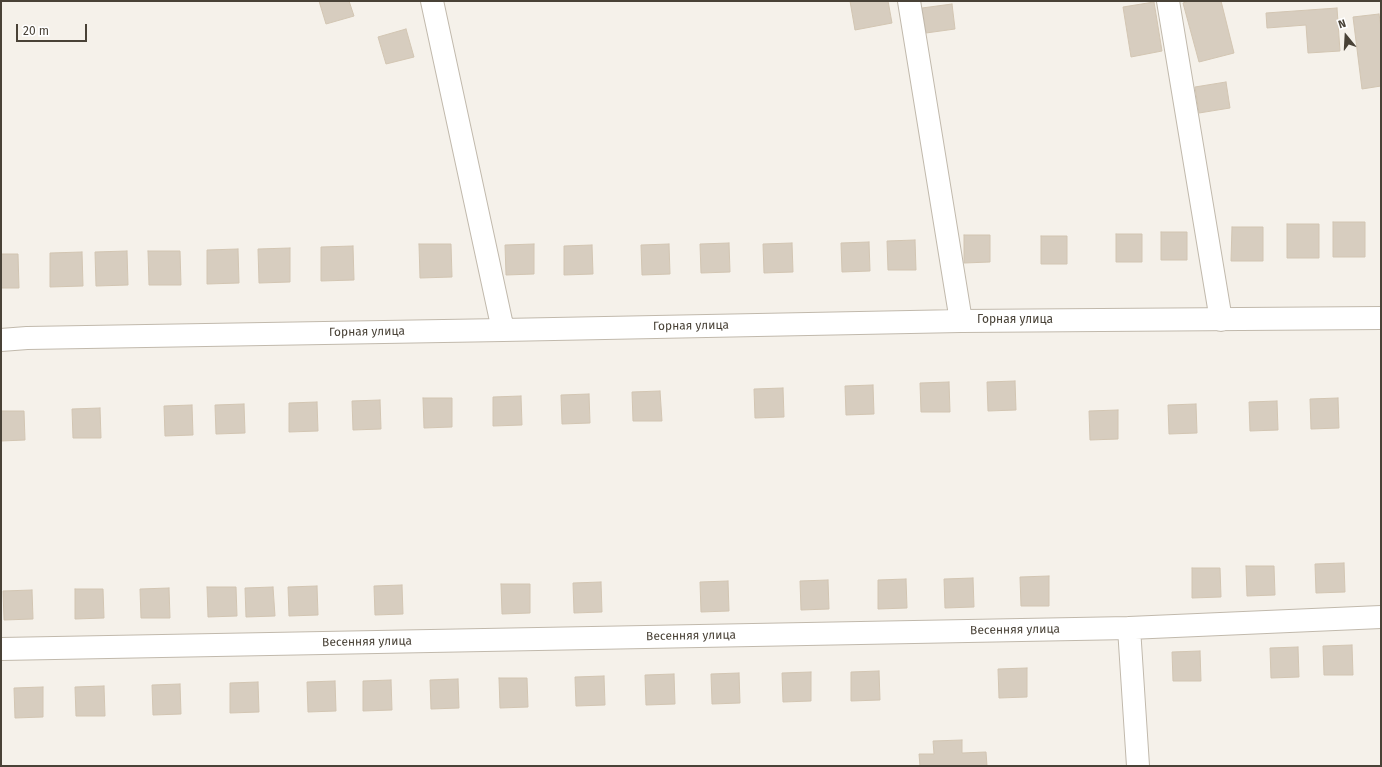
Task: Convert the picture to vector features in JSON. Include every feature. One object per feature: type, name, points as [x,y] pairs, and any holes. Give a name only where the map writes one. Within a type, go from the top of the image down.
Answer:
[{"type":"street","points":[[432,1],[503,330]]},
{"type":"street","points":[[909,1],[961,321]]},
{"type":"street","points":[[1168,1],[1221,320]]},
{"type":"street","name":"Горная улица","points":[[1,340],[27,338],[961,321],[1381,318]]},
{"type":"street","name":"Весенняя улица","points":[[1,649],[1128,628],[1381,617]]},
{"type":"street","points":[[1128,628],[1138,766]]},
{"type":"building","points":[[319,1],[349,1],[354,16],[326,24]]},
{"type":"building","points":[[850,1],[888,1],[892,23],[855,30]]},
{"type":"building","points":[[1189,1],[1221,1],[1234,53],[1199,62],[1183,3]]},
{"type":"building","points":[[1154,2],[1162,51],[1131,57],[1123,7]]},
{"type":"building","points":[[952,4],[955,29],[926,33],[922,8]]},
{"type":"building","points":[[1337,8],[1340,51],[1308,53],[1306,25],[1267,28],[1266,13]]},
{"type":"building","points":[[1379,14],[1381,27],[1381,86],[1362,89],[1353,17]]},
{"type":"building","points":[[406,29],[414,57],[386,64],[378,37]]},
{"type":"building","points":[[1226,82],[1230,108],[1199,113],[1195,87]]},
{"type":"building","points":[[1333,222],[1365,222],[1365,257],[1333,257]]},
{"type":"building","points":[[1287,224],[1319,224],[1319,258],[1287,258]]},
{"type":"building","points":[[1232,227],[1263,227],[1263,261],[1231,261]]},
{"type":"building","points":[[1161,232],[1187,232],[1187,260],[1161,260]]},
{"type":"building","points":[[1116,234],[1142,234],[1142,262],[1116,262]]},
{"type":"building","points":[[964,235],[990,235],[990,262],[964,263]]},
{"type":"building","points":[[1041,236],[1067,236],[1067,264],[1041,264]]},
{"type":"building","points":[[915,240],[916,270],[888,270],[887,241]]},
{"type":"building","points":[[869,242],[870,271],[842,272],[841,243]]},
{"type":"building","points":[[729,243],[730,272],[701,273],[700,244]]},
{"type":"building","points":[[792,243],[793,272],[764,273],[763,244]]},
{"type":"building","points":[[419,244],[451,244],[452,277],[420,278]]},
{"type":"building","points":[[534,244],[534,274],[506,275],[505,245]]},
{"type":"building","points":[[669,244],[670,274],[642,275],[641,245]]},
{"type":"building","points":[[592,245],[593,274],[564,275],[564,246]]},
{"type":"building","points":[[353,246],[354,280],[321,281],[321,247]]},
{"type":"building","points":[[290,248],[290,282],[259,283],[258,249]]},
{"type":"building","points":[[238,249],[239,283],[207,284],[207,250]]},
{"type":"building","points":[[127,251],[128,285],[96,286],[95,252]]},
{"type":"building","points":[[148,251],[180,251],[181,285],[149,285]]},
{"type":"building","points":[[82,252],[83,286],[50,287],[50,253]]},
{"type":"building","points":[[1,254],[18,254],[19,288],[1,288]]},
{"type":"building","points":[[1015,381],[1016,410],[988,411],[987,382]]},
{"type":"building","points":[[949,382],[950,412],[921,412],[920,383]]},
{"type":"building","points":[[873,385],[874,414],[846,415],[845,386]]},
{"type":"building","points":[[783,388],[784,417],[755,418],[754,389]]},
{"type":"building","points":[[660,391],[662,421],[633,421],[632,392]]},
{"type":"building","points":[[589,394],[590,423],[562,424],[561,395]]},
{"type":"building","points":[[521,396],[522,425],[493,426],[493,397]]},
{"type":"building","points":[[423,398],[452,398],[452,427],[424,428]]},
{"type":"building","points":[[1338,398],[1339,428],[1311,429],[1310,399]]},
{"type":"building","points":[[380,400],[381,429],[353,430],[352,401]]},
{"type":"building","points":[[1277,401],[1278,430],[1250,431],[1249,402]]},
{"type":"building","points":[[317,402],[318,431],[289,432],[289,403]]},
{"type":"building","points":[[244,404],[245,433],[216,434],[215,405]]},
{"type":"building","points":[[1196,404],[1197,433],[1169,434],[1168,405]]},
{"type":"building","points":[[192,405],[193,435],[165,436],[164,406]]},
{"type":"building","points":[[100,408],[101,438],[73,438],[72,409]]},
{"type":"building","points":[[1118,410],[1118,439],[1090,440],[1089,411]]},
{"type":"building","points":[[1,411],[24,411],[25,440],[1,441]]},
{"type":"building","points":[[1344,563],[1345,592],[1316,593],[1315,564]]},
{"type":"building","points":[[1246,566],[1274,566],[1275,595],[1247,596]]},
{"type":"building","points":[[1192,568],[1220,568],[1221,597],[1192,598]]},
{"type":"building","points":[[1049,576],[1049,606],[1021,606],[1020,577]]},
{"type":"building","points":[[973,578],[974,607],[945,608],[944,579]]},
{"type":"building","points":[[906,579],[907,608],[878,609],[878,580]]},
{"type":"building","points":[[828,580],[829,609],[801,610],[800,581]]},
{"type":"building","points":[[728,581],[729,611],[701,612],[700,582]]},
{"type":"building","points":[[601,582],[602,612],[574,613],[573,583]]},
{"type":"building","points":[[501,584],[530,584],[530,613],[502,614]]},
{"type":"building","points":[[402,585],[403,614],[375,615],[374,586]]},
{"type":"building","points":[[317,586],[318,615],[289,616],[288,587]]},
{"type":"building","points":[[207,587],[236,587],[237,616],[208,617]]},
{"type":"building","points":[[273,587],[275,616],[246,617],[245,588]]},
{"type":"building","points":[[169,588],[170,618],[141,618],[140,589]]},
{"type":"building","points":[[75,589],[103,589],[104,618],[75,619]]},
{"type":"building","points":[[32,590],[33,619],[4,620],[3,591]]},
{"type":"building","points":[[1352,645],[1353,675],[1324,675],[1323,646]]},
{"type":"building","points":[[1298,647],[1299,677],[1271,678],[1270,648]]},
{"type":"building","points":[[1200,651],[1201,681],[1173,681],[1172,652]]},
{"type":"building","points":[[1027,668],[1027,697],[999,698],[998,669]]},
{"type":"building","points":[[879,671],[880,700],[851,701],[851,672]]},
{"type":"building","points":[[811,672],[811,701],[783,702],[782,673]]},
{"type":"building","points":[[739,673],[740,703],[712,704],[711,674]]},
{"type":"building","points":[[674,674],[675,704],[646,705],[645,675]]},
{"type":"building","points":[[604,676],[605,705],[576,706],[575,677]]},
{"type":"building","points":[[499,678],[527,678],[528,707],[500,708]]},
{"type":"building","points":[[458,679],[459,708],[431,709],[430,680]]},
{"type":"building","points":[[391,680],[392,710],[363,711],[363,681]]},
{"type":"building","points":[[335,681],[336,711],[308,712],[307,682]]},
{"type":"building","points":[[258,682],[259,712],[230,713],[230,683]]},
{"type":"building","points":[[180,684],[181,714],[153,715],[152,685]]},
{"type":"building","points":[[104,686],[105,716],[76,716],[75,687]]},
{"type":"building","points":[[43,687],[43,717],[15,718],[14,688]]},
{"type":"building","points":[[962,740],[962,753],[986,752],[987,766],[920,766],[919,754],[934,754],[933,741]]}]
